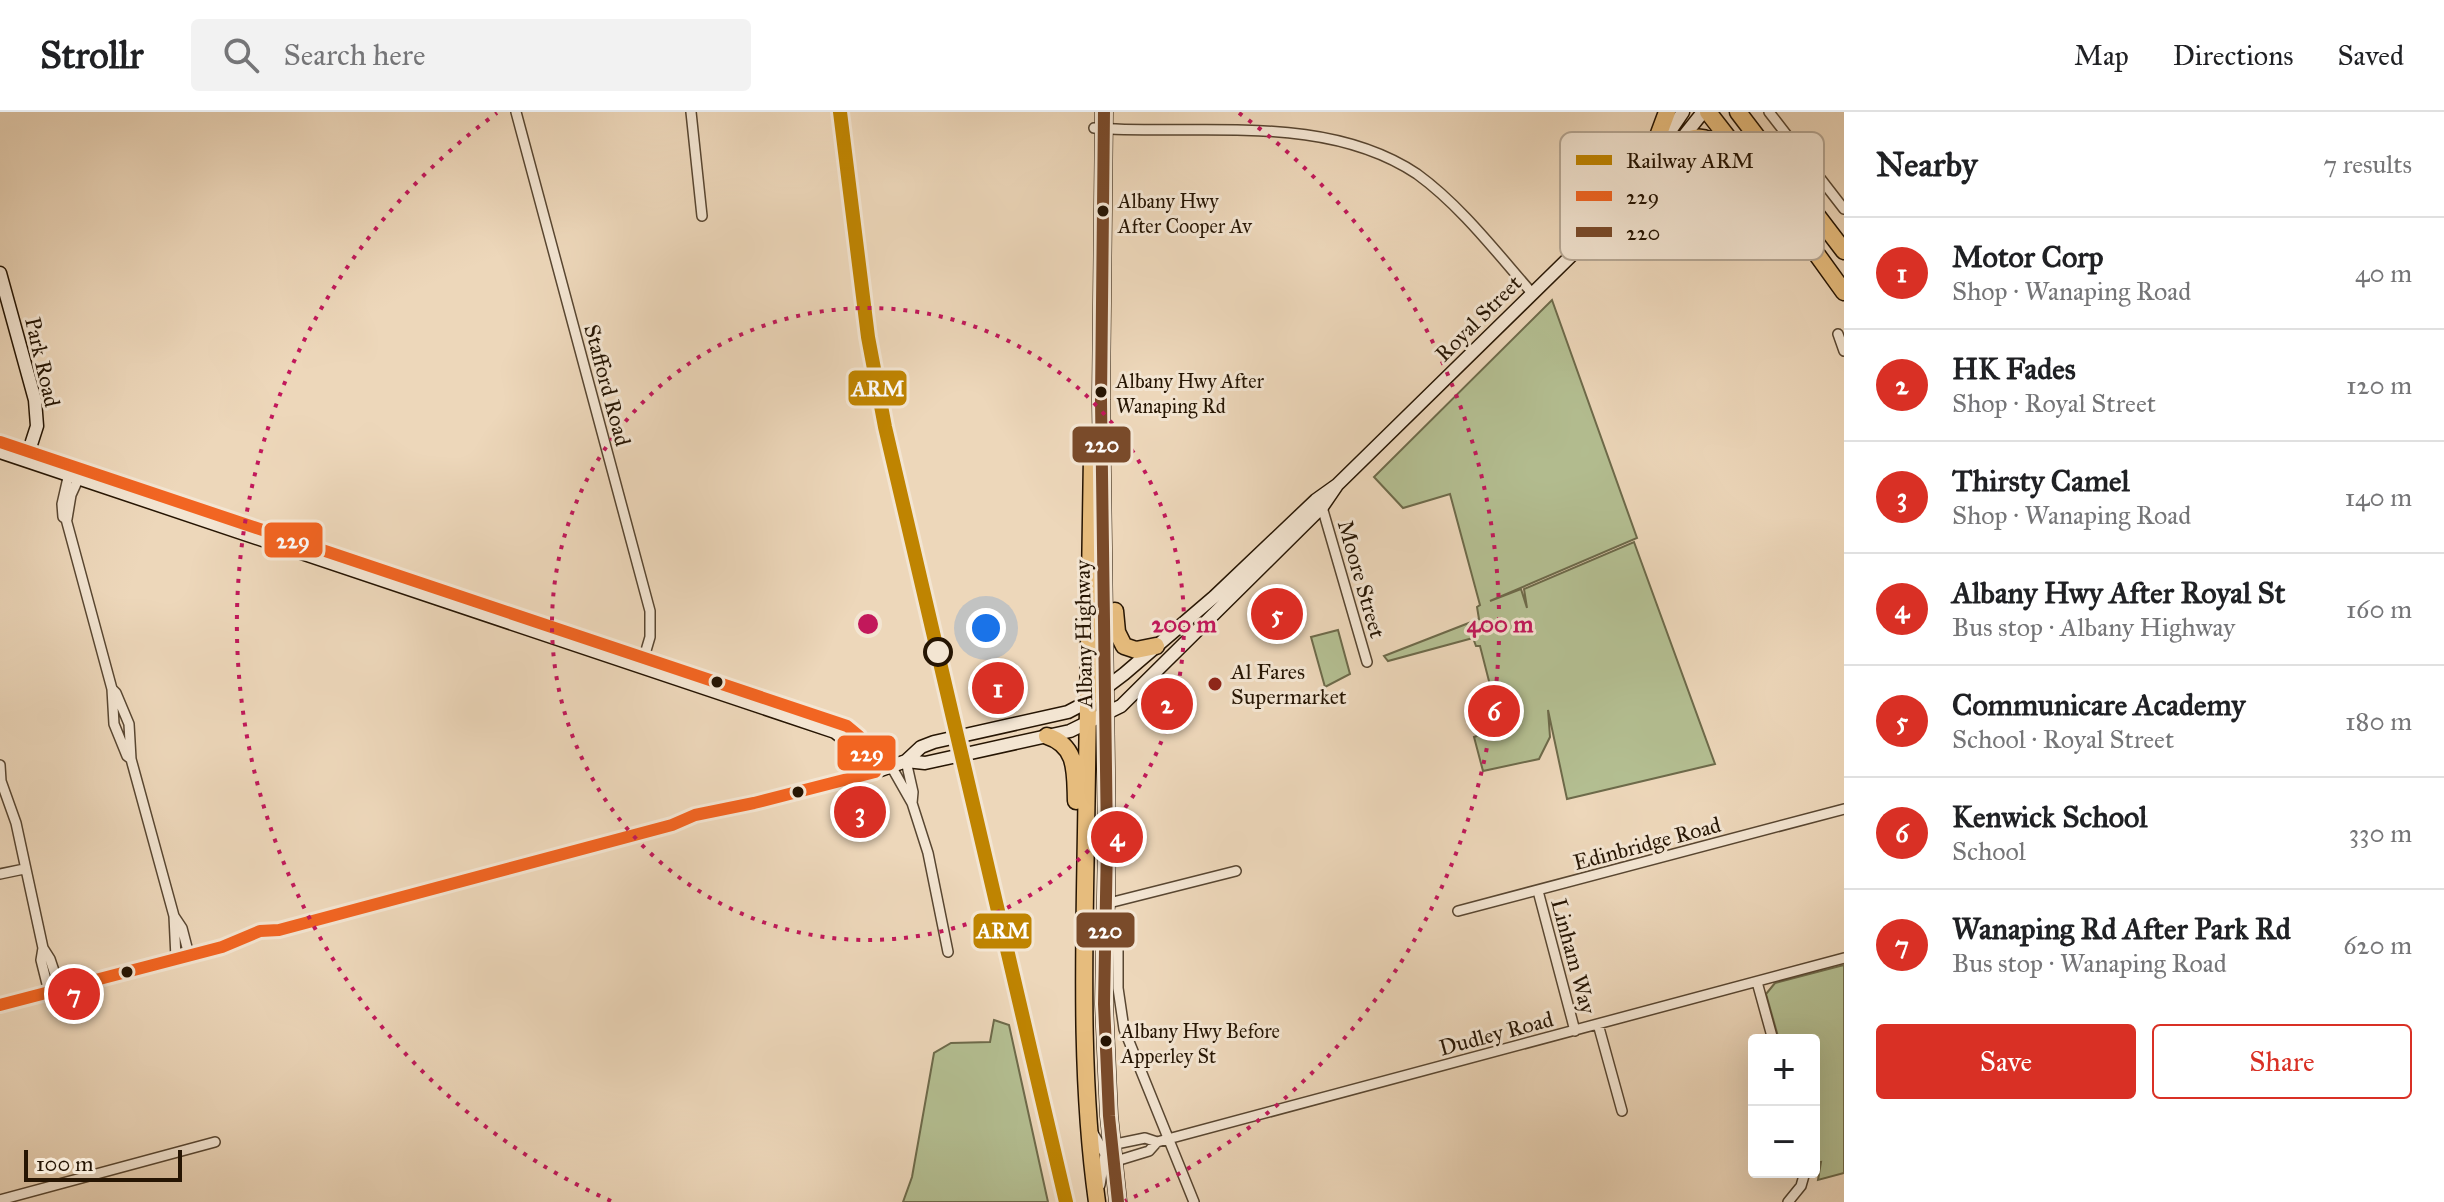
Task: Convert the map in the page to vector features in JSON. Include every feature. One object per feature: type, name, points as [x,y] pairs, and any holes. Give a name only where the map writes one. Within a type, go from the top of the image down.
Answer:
[{"type":"highway","points":[[1660,132],[1667,112]]},
{"type":"highway","points":[[1706,112],[1722,132]]},
{"type":"highway","points":[[1742,115],[1755,132]]},
{"type":"highway","name":"Albany Highway","points":[[1099,120],[1106,689],[1104,1004],[1110,1154],[1118,1202]]},
{"type":"highway","name":"Albany Highway","points":[[1097,1202],[1088,1125],[1084,1024],[1099,120]]},
{"type":"highway","points":[[1824,224],[1844,251]]},
{"type":"highway","points":[[1821,260],[1844,292]]},
{"type":"highway","points":[[1104,527],[1112,551],[1118,636],[1124,646],[1132,650],[1156,646]]},
{"type":"highway","points":[[1047,736],[1061,742],[1073,758],[1077,820],[1086,835]]},
{"type":"main road","name":"Royal Street","points":[[1670,132],[1683,112]]},
{"type":"main road","name":"Royal Street","points":[[1689,132],[1706,112]]},
{"type":"main road","name":"Royal Street","points":[[906,761],[921,747],[990,728],[1068,712],[1106,689],[1248,567],[1316,500],[1337,485],[1565,260]]},
{"type":"main road","name":"Park Road","points":[[0,273],[35,400],[37,426],[28,456]]},
{"type":"main road","points":[[0,442],[28,456],[643,663],[840,734],[869,773]]},
{"type":"main road","points":[[0,452],[28,456]]},
{"type":"main road","name":"Royal Street","points":[[906,761],[925,763],[1070,731],[1121,706],[1322,507],[1337,485]]},
{"type":"main road","points":[[990,728],[993,734],[1013,743]]},
{"type":"main road","points":[[981,749],[990,728]]},
{"type":"main road","points":[[0,1005],[232,944],[260,931],[279,930],[672,825],[695,815],[754,803],[906,761]]},
{"type":"street","name":"Stafford Road","points":[[516,112],[650,611],[650,637],[643,663]]},
{"type":"street","points":[[691,112],[702,216]]},
{"type":"street","points":[[1769,112],[1784,132]]},
{"type":"street","points":[[1099,120],[1287,132],[1342,139],[1397,161],[1419,176],[1457,209],[1532,293]]},
{"type":"street","points":[[1824,183],[1844,209]]},
{"type":"street","points":[[1838,334],[1844,351]]},
{"type":"street","points":[[75,472],[66,519],[112,689],[114,724],[131,759]]},
{"type":"street","name":"Moore Street","points":[[1322,507],[1367,662]]},
{"type":"street","points":[[112,689],[129,724],[131,759],[174,916],[182,928],[189,955]]},
{"type":"street","points":[[906,761],[913,792],[912,803]]},
{"type":"street","points":[[0,765],[1,781],[16,823],[43,948],[50,959],[54,990]]},
{"type":"street","points":[[891,766],[912,803],[928,853],[948,952]]},
{"type":"street","name":"Edinbridge Road","points":[[1458,911],[1844,809]]},
{"type":"street","points":[[0,874],[24,869]]},
{"type":"street","points":[[1105,904],[1236,871]]},
{"type":"street","name":"Linham Way","points":[[1538,891],[1575,1031]]},
{"type":"street","points":[[174,916],[176,958]]},
{"type":"street","points":[[1118,932],[1118,988],[1124,1029],[1194,1202]]},
{"type":"street","name":"Dudley Road","points":[[1110,1154],[1149,1151],[1157,1142],[1844,958]]},
{"type":"street","points":[[1757,982],[1771,1034]]},
{"type":"street","points":[[1598,1024],[1622,1111]]},
{"type":"street","points":[[1088,1125],[1110,1154],[1097,1202]]},
{"type":"street","name":"Dudley Road","points":[[1110,1154],[1145,1138],[1157,1142]]},
{"type":"street","points":[[0,1200],[215,1142]]},
{"type":"street","points":[[1788,1202],[1803,1178]]},
{"type":"green space","points":[[1552,300],[1637,538],[1490,601],[1521,589],[1527,608],[1524,589],[1634,542],[1715,764],[1567,799],[1548,710],[1550,737],[1539,759],[1483,771],[1474,737],[1501,728],[1480,646],[1476,646],[1473,638],[1388,661],[1384,656],[1479,619],[1477,607],[1480,605],[1450,494],[1403,508],[1374,477]]},
{"type":"green space","points":[[1338,630],[1350,674],[1325,687],[1311,637]]},
{"type":"green space","points":[[1844,965],[1844,1173],[1818,1180],[1821,1162],[1820,1034],[1777,1034],[1766,994],[1775,983]]},
{"type":"green space","points":[[994,1020],[1009,1025],[1048,1202],[903,1202],[912,1177],[934,1053],[951,1043],[990,1042]]},
{"type":"rail line","name":"ARM","points":[[840,112],[868,337],[885,427],[1066,1202]]},
{"type":"transit line","name":"220","points":[[1104,112],[1101,400],[1107,843],[1104,1004],[1109,1116],[1118,1202]]},
{"type":"transit line","name":"229","points":[[0,442],[847,726],[859,736],[875,772],[695,815],[672,825],[279,930],[260,931],[222,947],[0,1005]]},
{"type":"place","name":"Albany Hwy After Cooper Av","points":[[1103,211]]},
{"type":"place","name":"Albany Hwy After Wanaping Rd","points":[[1101,392]]},
{"type":"place","name":"Communicare Academy","points":[[1277,614]]},
{"type":"place","name":"Al Fares Supermarket","points":[[1215,684]]},
{"type":"place","name":"Motor Corp","points":[[998,688]]},
{"type":"place","name":"HK Fades","points":[[1167,704]]},
{"type":"place","name":"Kenwick School","points":[[1494,711]]},
{"type":"place","name":"Thirsty Camel","points":[[860,812]]},
{"type":"place","name":"Albany Hwy After Royal St","points":[[1117,837]]},
{"type":"place","name":"Wanaping Rd After Park Rd","points":[[74,994]]},
{"type":"place","name":"Albany Hwy Before Apperley St","points":[[1106,1041]]}]
